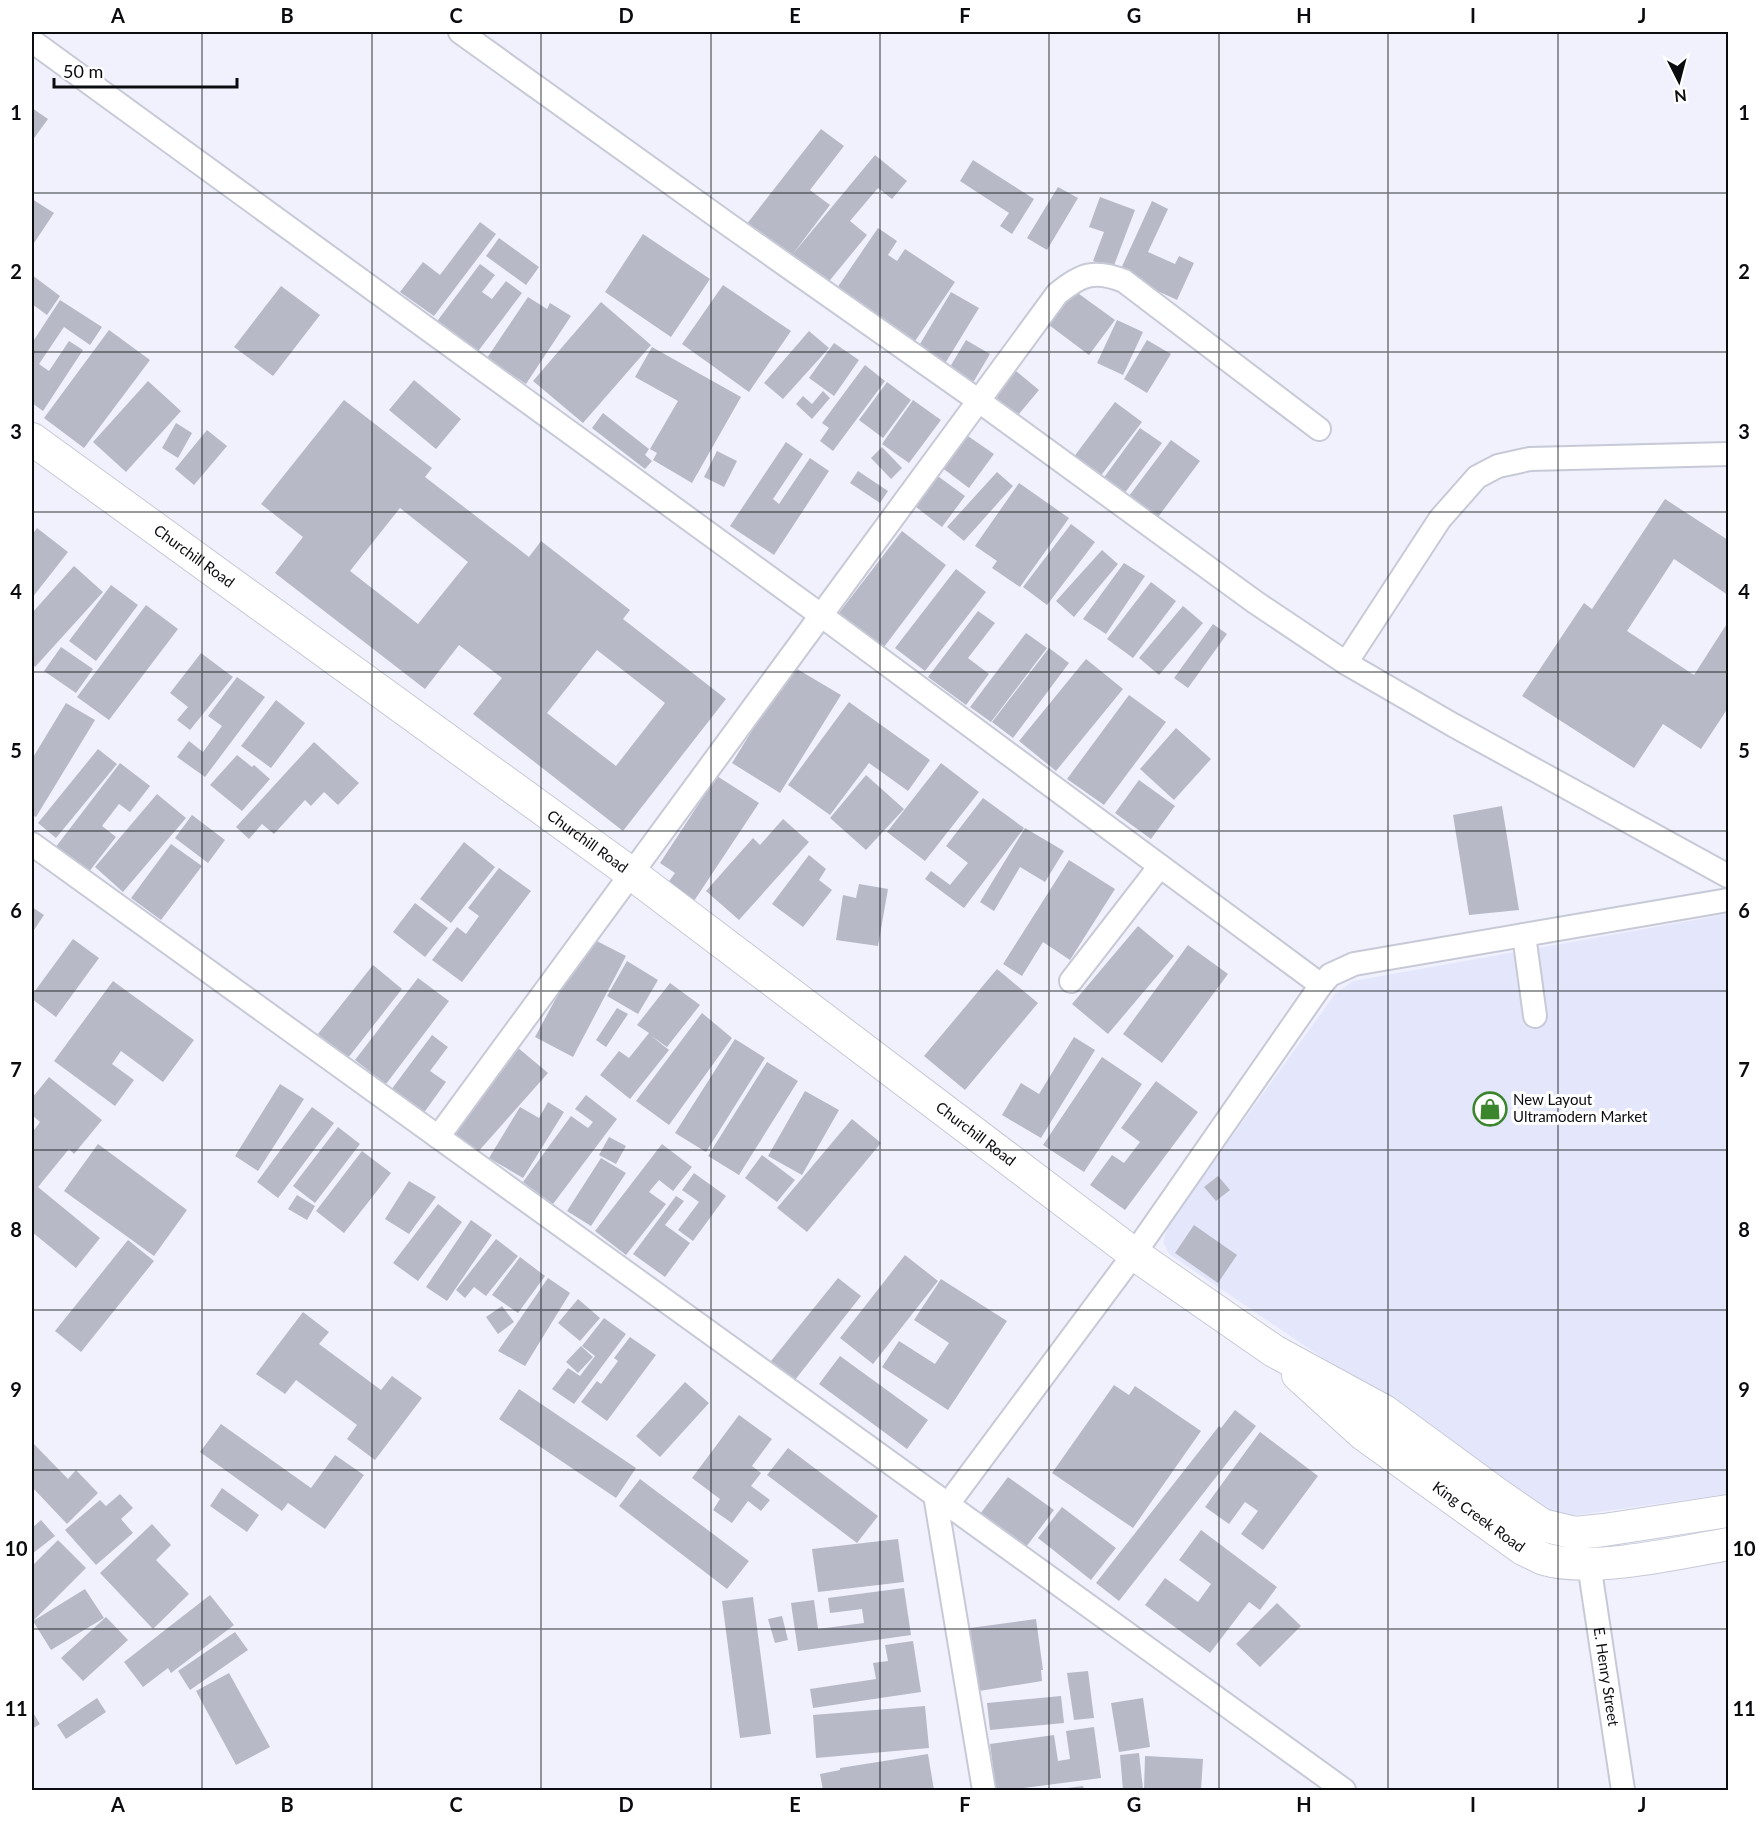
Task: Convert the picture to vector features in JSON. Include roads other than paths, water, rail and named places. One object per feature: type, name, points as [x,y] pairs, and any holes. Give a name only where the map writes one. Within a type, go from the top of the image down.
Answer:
[{"type":"street","points":[[460,32],[979,401],[1255,602],[1346,663],[1728,876]]},
{"type":"street","points":[[32,41],[822,616],[1321,985]]},
{"type":"street","points":[[438,1137],[1057,294],[1072,281],[1089,275],[1107,274],[1124,281],[1319,429]]},
{"type":"street","name":"Churchill Road","points":[[32,439],[632,874],[1134,1254]]},
{"type":"street","points":[[1346,663],[1440,519],[1477,477],[1498,466],[1530,459],[1728,454]]},
{"type":"street","points":[[32,844],[1344,1791]]},
{"type":"street","points":[[1071,981],[1160,866]]},
{"type":"street","points":[[984,1791],[942,1500],[1134,1254],[1321,985],[1330,975],[1354,964],[1728,900]]},
{"type":"street","points":[[1524,935],[1535,1016]]},
{"type":"street","name":"King Creek Road","points":[[1134,1254],[1274,1351],[1384,1411],[1542,1525],[1575,1533],[1728,1511]]},
{"type":"street","name":"King Creek Road","points":[[1274,1351],[1320,1397],[1363,1434],[1523,1549],[1545,1559],[1589,1564],[1728,1544]]},
{"type":"street","name":"E. Henry Street","points":[[1589,1564],[1623,1791]]},
{"type":"place","name":"New Layout Ultramodern Market","points":[[1490,1109]]}]
